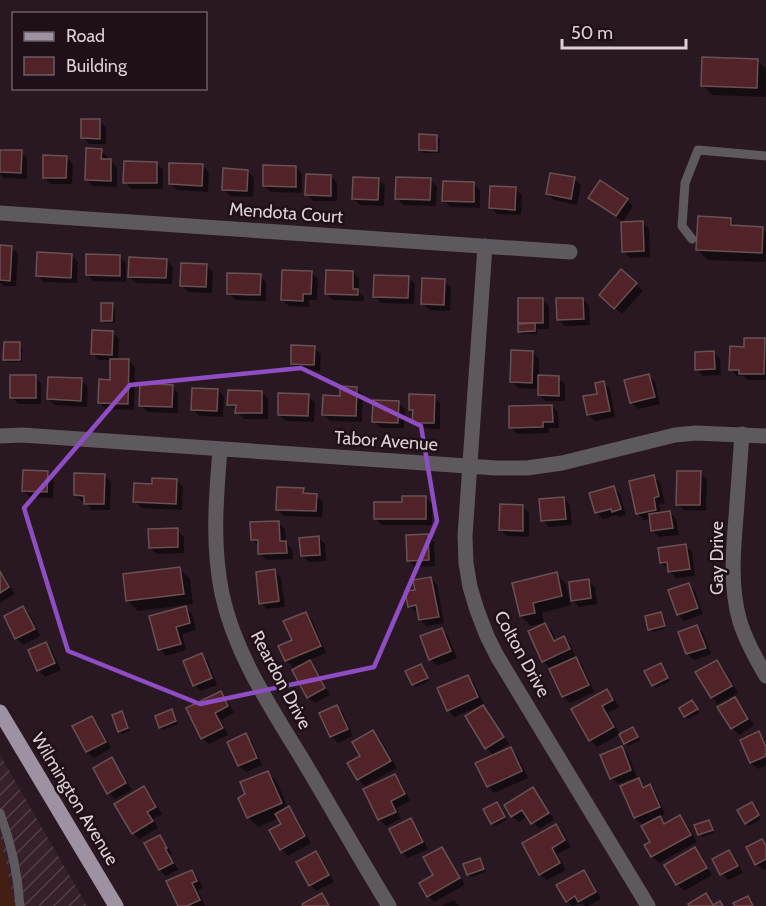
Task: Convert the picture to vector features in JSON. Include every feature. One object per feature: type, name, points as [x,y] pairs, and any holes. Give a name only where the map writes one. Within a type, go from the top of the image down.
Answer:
[{"type":"main road","name":"Wilmington Avenue","points":[[0,712],[116,906]]},
{"type":"street","name":"Mendota Court","points":[[0,213],[570,252]]},
{"type":"street","name":"Colton Drive","points":[[485,246],[465,536],[470,587],[477,610],[497,656],[648,906]]},
{"type":"street","name":"Tabor Avenue","points":[[0,436],[22,435],[220,450],[496,468],[527,468],[562,463],[675,435],[696,433],[766,436]]},
{"type":"street","name":"Gay Drive","points":[[742,434],[733,577],[740,622],[766,676]]},
{"type":"street","name":"Reardon Drive","points":[[220,450],[215,540],[217,566],[222,595],[237,642],[268,703],[389,906]]},
{"type":"lane","points":[[692,239],[682,226],[685,183],[698,150],[766,156]]},
{"type":"lane","points":[[0,813],[17,872],[20,906]]},
{"type":"highlighted area","points":[[301,368],[421,426],[437,521],[374,667],[200,704],[68,651],[24,508],[130,385]]},
{"type":"shaded area","points":[[0,755],[87,906],[0,906]]},
{"type":"shaded area","points":[[0,836],[15,906],[0,906]]},
{"type":"building","points":[[702,57],[758,59],[757,88],[701,86]]},
{"type":"building","points":[[81,119],[100,119],[100,139],[81,138]]},
{"type":"building","points":[[419,134],[437,135],[437,151],[419,150]]},
{"type":"building","points":[[86,148],[102,149],[101,159],[111,159],[111,181],[85,180]]},
{"type":"building","points":[[0,150],[22,150],[21,173],[0,172]]},
{"type":"building","points":[[43,155],[67,156],[66,178],[43,178]]},
{"type":"building","points":[[124,161],[157,162],[157,183],[123,183]]},
{"type":"building","points":[[169,163],[203,164],[202,186],[169,184]]},
{"type":"building","points":[[263,165],[296,166],[296,187],[263,186]]},
{"type":"building","points":[[223,168],[248,170],[247,191],[222,190]]},
{"type":"building","points":[[550,173],[575,177],[571,199],[546,194]]},
{"type":"building","points":[[306,174],[331,175],[331,196],[305,195]]},
{"type":"building","points":[[353,177],[379,178],[378,200],[352,199]]},
{"type":"building","points":[[396,177],[431,178],[430,200],[395,199]]},
{"type":"building","points":[[600,180],[628,199],[616,216],[588,198]]},
{"type":"building","points":[[443,181],[474,182],[474,202],[442,201]]},
{"type":"building","points":[[490,186],[516,187],[515,210],[489,208]]},
{"type":"building","points":[[698,216],[731,218],[731,225],[763,227],[762,253],[696,250]]},
{"type":"building","points":[[643,221],[644,251],[622,252],[621,222]]},
{"type":"building","points":[[0,245],[12,246],[10,281],[0,280]]},
{"type":"building","points":[[37,252],[72,254],[71,278],[36,276]]},
{"type":"building","points":[[86,254],[120,255],[120,276],[86,275]]},
{"type":"building","points":[[129,257],[167,259],[166,278],[128,277]]},
{"type":"building","points":[[181,263],[207,264],[206,287],[180,286]]},
{"type":"building","points":[[621,269],[637,283],[614,309],[599,295]]},
{"type":"building","points":[[282,270],[312,271],[311,294],[303,294],[303,301],[281,300]]},
{"type":"building","points":[[326,270],[353,271],[353,289],[358,289],[358,295],[325,294]]},
{"type":"building","points":[[227,273],[261,274],[260,295],[227,294]]},
{"type":"building","points":[[374,275],[409,276],[408,298],[373,297]]},
{"type":"building","points":[[422,278],[445,279],[444,305],[421,304]]},
{"type":"building","points":[[518,298],[543,298],[543,323],[518,323]]},
{"type":"building","points":[[556,298],[583,298],[584,319],[557,320]]},
{"type":"building","points":[[101,303],[113,303],[112,321],[101,321]]},
{"type":"building","points":[[535,323],[535,331],[518,332],[518,324]]},
{"type":"building","points":[[92,330],[113,331],[112,355],[91,354]]},
{"type":"building","points":[[744,338],[765,338],[764,374],[739,374],[739,370],[729,370],[730,346],[744,347]]},
{"type":"building","points":[[4,342],[20,342],[20,360],[3,360]]},
{"type":"building","points":[[291,345],[315,346],[314,365],[291,364]]},
{"type":"building","points":[[511,350],[533,351],[532,383],[510,382]]},
{"type":"building","points":[[714,351],[715,369],[695,370],[695,352]]},
{"type":"building","points":[[110,359],[129,359],[128,404],[98,403],[99,379],[110,380]]},
{"type":"building","points":[[649,374],[655,397],[630,403],[624,380]]},
{"type":"building","points":[[10,375],[36,375],[36,398],[10,398]]},
{"type":"building","points":[[538,375],[559,376],[559,396],[538,395]]},
{"type":"building","points":[[48,377],[82,378],[81,401],[47,399]]},
{"type":"building","points":[[604,381],[610,411],[587,415],[583,396],[597,394],[595,383]]},
{"type":"building","points":[[140,383],[173,385],[172,407],[139,406]]},
{"type":"building","points":[[340,386],[357,387],[356,416],[322,415],[323,395],[340,396]]},
{"type":"building","points":[[192,388],[218,389],[217,411],[191,410]]},
{"type":"building","points":[[228,390],[262,391],[262,413],[235,413],[236,405],[227,405]]},
{"type":"building","points":[[278,393],[309,394],[308,416],[278,415]]},
{"type":"building","points":[[409,394],[435,395],[434,423],[412,423],[413,410],[409,410]]},
{"type":"building","points":[[373,400],[399,401],[398,423],[372,422]]},
{"type":"building","points":[[552,405],[553,422],[543,422],[543,427],[509,428],[509,406]]},
{"type":"building","points":[[23,470],[48,471],[47,492],[22,491]]},
{"type":"building","points":[[677,471],[701,471],[700,505],[676,505]]},
{"type":"building","points":[[74,473],[105,474],[104,504],[84,504],[84,496],[74,495]]},
{"type":"building","points":[[654,475],[659,496],[654,498],[656,510],[636,514],[629,481]]},
{"type":"building","points":[[152,478],[177,479],[176,504],[133,502],[134,483],[152,484]]},
{"type":"building","points":[[614,486],[621,509],[595,513],[589,493]]},
{"type":"building","points":[[277,487],[304,488],[303,493],[317,494],[316,511],[276,510]]},
{"type":"building","points":[[402,496],[426,496],[426,519],[374,519],[374,502],[402,502]]},
{"type":"building","points":[[564,497],[566,519],[541,521],[539,499]]},
{"type":"building","points":[[500,504],[523,505],[523,531],[499,530]]},
{"type":"building","points":[[670,511],[673,528],[651,531],[649,514]]},
{"type":"building","points":[[279,521],[280,541],[286,541],[287,553],[258,554],[258,540],[251,540],[250,522]]},
{"type":"building","points":[[178,528],[178,547],[149,548],[148,529]]},
{"type":"building","points":[[428,534],[429,560],[407,561],[406,535]]},
{"type":"building","points":[[319,536],[320,555],[301,556],[299,538]]},
{"type":"building","points":[[686,544],[690,569],[668,572],[667,562],[660,563],[658,548]]},
{"type":"building","points":[[180,567],[184,594],[126,601],[123,574]]},
{"type":"building","points":[[275,569],[279,601],[259,604],[256,572]]},
{"type":"building","points":[[0,571],[9,587],[0,593]]},
{"type":"building","points":[[557,572],[562,596],[533,603],[535,613],[520,616],[512,583]]},
{"type":"building","points":[[431,577],[439,617],[419,620],[416,605],[408,607],[405,591],[415,590],[413,580]]},
{"type":"building","points":[[589,579],[591,598],[571,601],[569,582]]},
{"type":"building","points":[[689,583],[698,608],[677,615],[668,590]]},
{"type":"building","points":[[23,606],[35,629],[15,639],[4,616]]},
{"type":"building","points":[[186,606],[190,623],[176,627],[181,644],[158,650],[149,616]]},
{"type":"building","points":[[306,612],[321,646],[285,661],[278,646],[292,640],[283,621]]},
{"type":"building","points":[[661,612],[665,626],[648,630],[645,616]]},
{"type":"building","points":[[545,623],[554,641],[564,636],[570,649],[542,662],[528,631]]},
{"type":"building","points":[[697,625],[706,648],[686,654],[678,632]]},
{"type":"building","points":[[442,628],[451,651],[429,660],[420,636]]},
{"type":"building","points":[[46,642],[55,663],[37,671],[28,650]]},
{"type":"building","points":[[202,653],[212,678],[193,686],[183,661]]},
{"type":"building","points":[[576,657],[589,685],[562,697],[549,669]]},
{"type":"building","points":[[310,660],[325,688],[307,698],[292,670]]},
{"type":"building","points":[[717,660],[732,686],[711,698],[695,672]]},
{"type":"building","points":[[661,663],[668,678],[652,686],[644,671]]},
{"type":"building","points":[[421,664],[428,678],[412,685],[405,671]]},
{"type":"building","points":[[468,675],[478,697],[447,711],[437,688]]},
{"type":"building","points":[[607,689],[613,700],[602,706],[614,727],[589,741],[571,709]]},
{"type":"building","points":[[221,691],[228,706],[215,713],[223,728],[201,739],[186,708]]},
{"type":"building","points":[[735,697],[748,719],[731,729],[717,707]]},
{"type":"building","points":[[692,700],[698,709],[684,717],[679,708]]},
{"type":"building","points":[[337,705],[348,729],[330,737],[319,713]]},
{"type":"building","points":[[483,705],[504,737],[485,749],[465,716]]},
{"type":"building","points":[[172,709],[176,721],[159,728],[155,716]]},
{"type":"building","points":[[122,711],[128,728],[118,732],[112,715]]},
{"type":"building","points":[[92,716],[106,742],[86,752],[72,726]]},
{"type":"building","points":[[633,727],[638,737],[624,744],[619,734]]},
{"type":"building","points":[[373,730],[391,761],[357,780],[347,763],[360,756],[352,742]]},
{"type":"building","points":[[759,731],[766,747],[766,756],[750,763],[740,740]]},
{"type":"building","points":[[246,733],[257,758],[238,766],[227,742]]},
{"type":"building","points":[[622,746],[631,770],[610,779],[600,755]]},
{"type":"building","points":[[511,747],[522,771],[487,787],[475,763]]},
{"type":"building","points":[[112,757],[126,783],[107,794],[93,768]]},
{"type":"building","points":[[268,771],[282,803],[247,818],[238,798],[245,794],[240,782]]},
{"type":"building","points":[[395,774],[405,794],[391,801],[396,812],[378,820],[363,789]]},
{"type":"building","points":[[639,778],[643,788],[650,784],[660,807],[634,818],[620,786]]},
{"type":"building","points":[[144,786],[156,807],[147,812],[153,821],[132,834],[114,804]]},
{"type":"building","points":[[533,787],[549,813],[531,824],[522,810],[511,817],[504,805]]},
{"type":"building","points":[[497,802],[505,817],[491,824],[483,809]]},
{"type":"building","points":[[752,802],[759,815],[745,824],[737,810]]},
{"type":"building","points":[[289,806],[305,836],[280,850],[269,830],[281,824],[275,814]]},
{"type":"building","points":[[680,815],[691,835],[651,857],[644,845],[650,842],[641,826],[660,816],[664,824]]},
{"type":"building","points":[[411,818],[423,842],[401,853],[389,829]]},
{"type":"building","points":[[709,820],[713,830],[698,835],[694,825]]},
{"type":"building","points":[[556,824],[565,840],[552,848],[560,863],[539,875],[522,843]]},
{"type":"building","points":[[160,835],[173,863],[159,870],[144,843]]},
{"type":"building","points":[[762,839],[766,846],[766,859],[755,865],[746,847]]},
{"type":"building","points":[[442,847],[460,878],[427,897],[419,883],[433,875],[423,857]]},
{"type":"building","points":[[695,847],[707,868],[676,885],[664,865]]},
{"type":"building","points":[[729,850],[738,866],[720,875],[712,859]]},
{"type":"building","points":[[316,851],[329,875],[309,886],[296,862]]},
{"type":"building","points":[[480,858],[484,869],[467,875],[463,864]]},
{"type":"building","points":[[192,870],[197,881],[192,883],[200,900],[187,906],[178,906],[166,881]]},
{"type":"building","points":[[584,870],[596,892],[578,902],[575,896],[566,902],[556,885]]},
{"type":"building","points":[[322,893],[329,906],[303,906],[302,904]]},
{"type":"building","points":[[706,893],[713,905],[720,901],[723,906],[689,906],[688,904]]},
{"type":"building","points":[[748,896],[753,906],[735,906],[733,903]]}]
